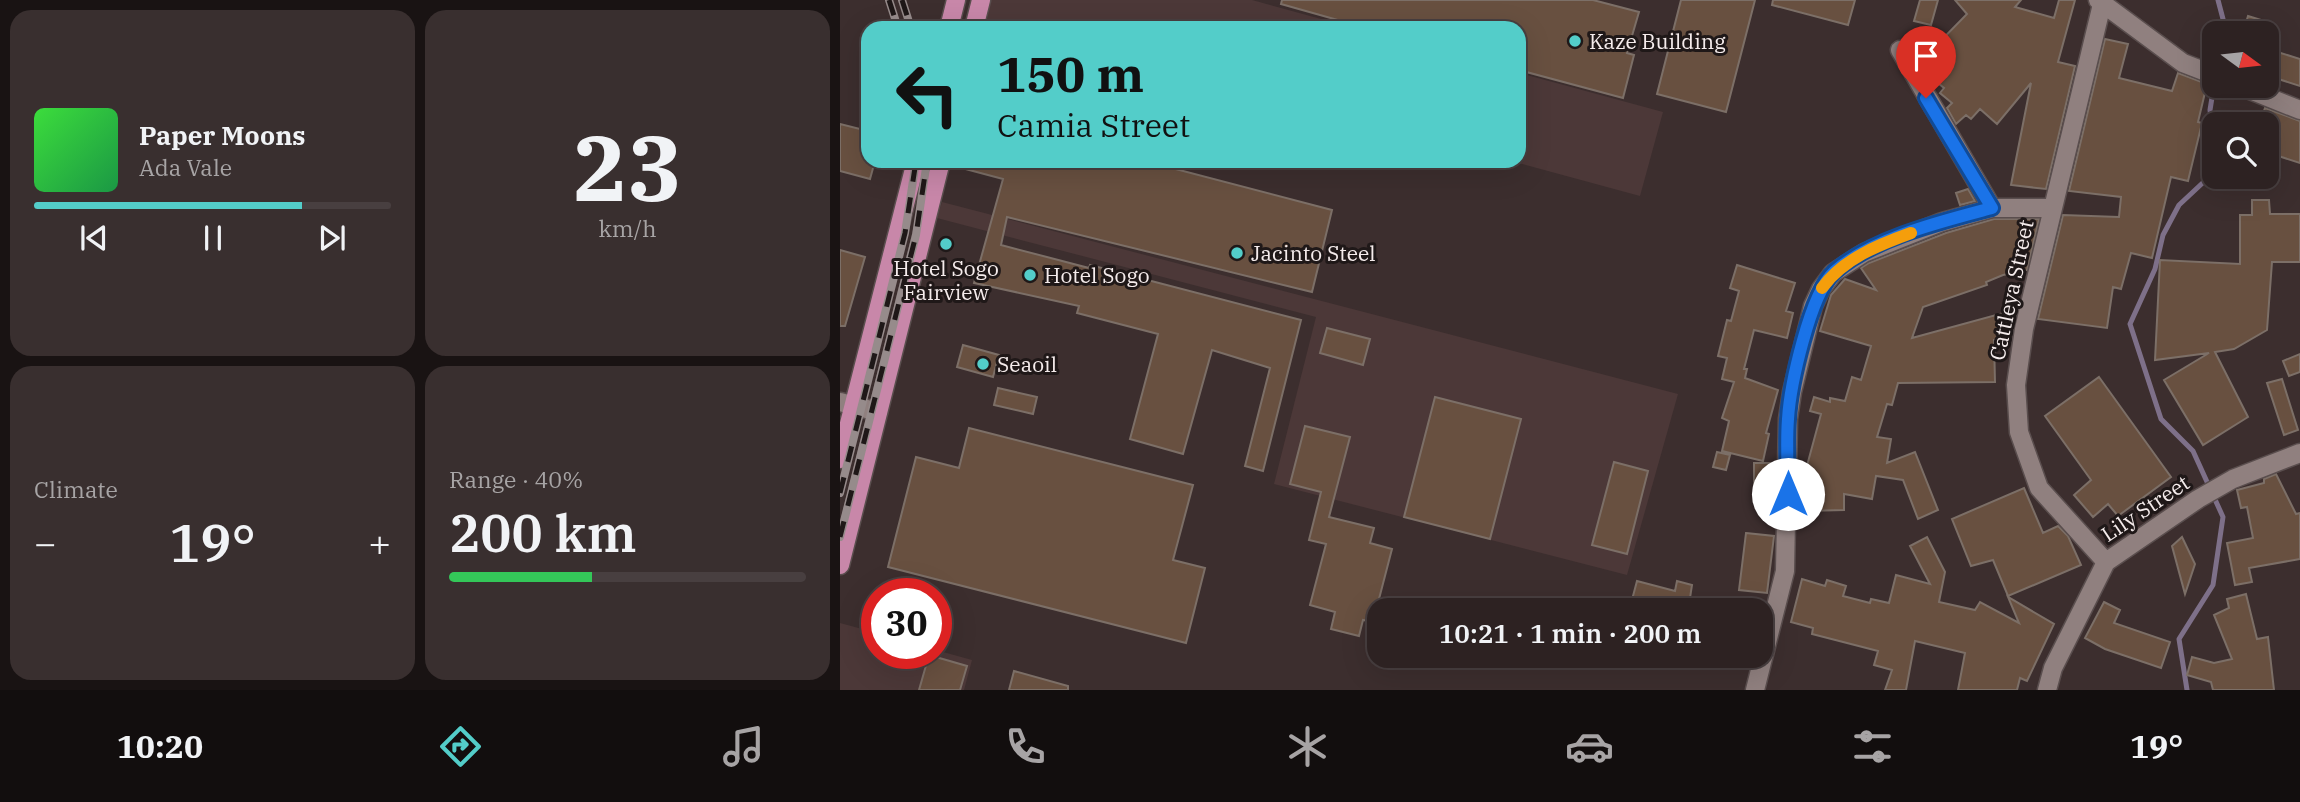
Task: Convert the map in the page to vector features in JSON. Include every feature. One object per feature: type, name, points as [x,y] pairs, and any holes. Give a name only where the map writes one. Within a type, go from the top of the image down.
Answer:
[{"type":"main road","points":[[951,21],[956,0]]},
{"type":"main road","points":[[976,21],[981,0]]},
{"type":"main road","points":[[840,459],[847,404],[914,168]]},
{"type":"main road","points":[[840,565],[939,168]]},
{"type":"street","points":[[2100,2],[2183,63],[2202,70]]},
{"type":"street","name":"Cattleya Street","points":[[2100,2],[2024,329],[2015,385],[2019,432],[2039,488],[2105,562]]},
{"type":"street","points":[[1900,50],[1992,208]]},
{"type":"street","points":[[2271,98],[2300,110]]},
{"type":"street","points":[[1755,690],[1785,571],[1788,419],[1792,392],[1813,306],[1821,289],[1833,273],[1864,253],[1942,222],[1992,208],[2052,208]]},
{"type":"street","points":[[847,404],[878,412]]},
{"type":"street","name":"Lily Street","points":[[2047,690],[2053,668],[2105,562],[2198,499],[2233,479],[2300,453]]},
{"type":"shaded area","points":[[991,0],[1252,0],[1328,21],[994,21],[987,19]]},
{"type":"shaded area","points":[[1526,75],[1663,112],[1640,196],[1526,165]]},
{"type":"shaded area","points":[[942,202],[1678,394],[1627,575],[1274,484],[1316,317],[937,218]]},
{"type":"shaded area","points":[[840,623],[861,629],[861,669],[952,669],[952,654],[972,660],[964,690],[840,690]]},
{"type":"building","name":"Kaze Building","points":[[1282,0],[1593,0],[1639,12],[1627,53],[1634,55],[1623,98],[1526,72],[1526,21],[1341,21],[1281,4]]},
{"type":"building","points":[[1681,0],[1755,0],[1726,112],[1657,94]]},
{"type":"building","points":[[1773,0],[1855,0],[1848,25],[1772,5]]},
{"type":"building","points":[[1920,0],[1938,0],[1931,25],[1914,21]]},
{"type":"building","points":[[1955,0],[2021,0],[2015,7],[2054,18],[2059,0],[2075,0],[2058,62],[2075,66],[2046,189],[2011,185],[2031,83],[1997,124],[1980,109],[1971,119],[1966,115],[1956,124],[1947,108],[1952,103],[1940,93],[1944,88],[1927,74],[1920,62],[1967,14]]},
{"type":"building","points":[[2248,16],[2264,21],[2247,21]]},
{"type":"building","points":[[2105,39],[2128,44],[2119,78],[2172,91],[2178,73],[2202,82],[2204,98],[2198,122],[2202,123],[2188,181],[2171,177],[2152,258],[2131,253],[2121,289],[2113,287],[2107,328],[2038,319],[2063,215],[2119,217],[2121,197],[2069,191]]},
{"type":"building","points":[[2279,52],[2300,59],[2300,86],[2279,79]]},
{"type":"building","points":[[2279,113],[2300,121],[2300,163],[2279,156]]},
{"type":"building","points":[[840,124],[861,129],[861,168],[873,168],[870,179],[840,171]]},
{"type":"building","points":[[962,168],[1172,168],[1332,210],[1312,292],[1007,217],[1001,245],[1089,268],[1090,265],[1301,320],[1263,471],[1245,466],[1270,368],[1212,350],[1183,454],[1130,439],[1158,334],[1077,313],[1079,306],[974,283],[1003,179]]},
{"type":"building","points":[[1968,189],[1975,201],[1960,205],[1956,193]]},
{"type":"building","points":[[2252,200],[2269,200],[2270,214],[2300,214],[2300,262],[2272,262],[2267,330],[2234,349],[2215,352],[2248,417],[2203,445],[2164,380],[2209,353],[2155,360],[2160,260],[2240,264],[2240,215],[2252,215]]},
{"type":"building","points":[[1994,219],[2039,219],[2027,270],[2003,275],[1986,282],[1987,285],[1923,307],[1912,338],[2007,312],[2006,338],[1994,340],[1995,382],[1898,383],[1892,405],[1887,404],[1877,437],[1891,439],[1887,463],[1915,452],[1938,510],[1918,519],[1903,480],[1876,476],[1872,499],[1844,494],[1844,510],[1806,511],[1805,473],[1821,414],[1810,411],[1814,397],[1830,402],[1830,398],[1845,401],[1852,377],[1861,380],[1871,346],[1820,331],[1831,295],[1845,279],[1876,290],[1861,268],[1869,263],[1946,233]]},
{"type":"building","points":[[840,250],[865,257],[845,326],[840,326]]},
{"type":"building","points":[[1737,265],[1795,283],[1786,311],[1793,313],[1787,338],[1754,330],[1744,369],[1747,369],[1745,378],[1778,390],[1766,433],[1769,434],[1763,461],[1722,451],[1729,421],[1722,418],[1734,382],[1722,379],[1727,358],[1718,356],[1727,320],[1731,321],[1739,291],[1730,288]]},
{"type":"building","points":[[1327,328],[1370,339],[1363,365],[1320,353]]},
{"type":"building","points":[[963,345],[999,355],[993,377],[957,367]]},
{"type":"building","points":[[2300,354],[2300,372],[2289,376],[2283,361]]},
{"type":"building","points":[[2099,377],[2171,477],[2118,516],[2108,504],[2093,517],[2074,495],[2091,480],[2045,416]]},
{"type":"building","points":[[2282,379],[2298,430],[2284,435],[2267,383]]},
{"type":"building","points":[[998,388],[1037,397],[1033,414],[994,405]]},
{"type":"building","points":[[1435,397],[1521,419],[1490,539],[1404,517]]},
{"type":"building","points":[[1305,426],[1350,437],[1329,517],[1374,528],[1370,543],[1392,549],[1379,598],[1367,598],[1367,621],[1363,620],[1359,636],[1331,629],[1335,612],[1310,605],[1326,544],[1309,540],[1321,492],[1290,484]]},
{"type":"building","points":[[969,428],[1193,485],[1173,560],[1205,568],[1186,643],[952,583],[952,578],[931,578],[888,567],[916,457],[959,468]]},
{"type":"building","points":[[1717,452],[1730,455],[1726,470],[1713,467]]},
{"type":"building","points":[[1614,462],[1648,471],[1627,554],[1592,545]]},
{"type":"building","points":[[1754,463],[1774,463],[1774,491],[1754,492]]},
{"type":"building","points":[[2276,474],[2296,514],[2300,513],[2300,559],[2249,568],[2252,582],[2235,585],[2227,543],[2253,538],[2247,507],[2241,508],[2237,490],[2264,483],[2264,479]]},
{"type":"building","points":[[2024,488],[2043,533],[2058,526],[2068,536],[2081,565],[2008,596],[1993,560],[1971,566],[1952,519]]},
{"type":"building","points":[[1746,533],[1774,536],[1767,593],[1739,590]]},
{"type":"building","points":[[1927,537],[1945,572],[1939,602],[1975,610],[1980,602],[2019,623],[2008,597],[2054,624],[2027,681],[2020,678],[2017,690],[1958,690],[1965,653],[1915,641],[1906,690],[1885,690],[1892,670],[1874,665],[1878,651],[1812,634],[1813,628],[1791,622],[1802,579],[1825,586],[1827,580],[1846,586],[1843,596],[1870,603],[1871,599],[1889,603],[1896,575],[1930,584],[1910,546]]},
{"type":"building","points":[[2182,537],[2195,564],[2185,594],[2172,546]]},
{"type":"building","points":[[1637,581],[1675,591],[1677,581],[1692,585],[1690,598],[1632,598]]},
{"type":"building","points":[[2246,594],[2257,639],[2268,637],[2274,690],[2213,690],[2211,682],[2187,675],[2192,657],[2214,663],[2232,659],[2214,615],[2229,608],[2227,599]]},
{"type":"building","points":[[2104,602],[2120,610],[2114,623],[2170,642],[2161,668],[2105,649],[2085,638]]},
{"type":"building","points":[[952,662],[967,666],[960,690],[919,690],[925,669],[952,669]]},
{"type":"building","points":[[1014,671],[1068,686],[1068,690],[1009,690]]},
{"type":"waterway","points":[[2218,0],[2223,21]]},
{"type":"waterway","points":[[2210,112],[2212,98]]},
{"type":"waterway","points":[[2187,690],[2179,639],[2213,585],[2223,517],[2193,451],[2161,419],[2130,324],[2155,269],[2163,235],[2179,205],[2202,184]]},
{"type":"railway","points":[[889,0],[896,21]]},
{"type":"railway","points":[[902,0],[909,21]]},
{"type":"railway","points":[[840,493],[905,233],[915,168]]},
{"type":"railway","points":[[840,537],[916,235],[926,168]]},
{"type":"slow traffic","points":[[1822,288],[1833,273],[1864,253],[1911,233]]},
{"type":"place","name":"Kaze Building","points":[[1575,41]]},
{"type":"place","name":"Hotel Sogo Fairview","points":[[946,244]]},
{"type":"place","name":"Jacinto Steel","points":[[1237,253]]},
{"type":"place","name":"Hotel Sogo","points":[[1030,275]]},
{"type":"place","name":"Seaoil","points":[[983,364]]},
{"type":"route","points":[[1788,494],[1788,419],[1792,392],[1813,306],[1821,289],[1833,273],[1864,253],[1942,222],[1992,208],[1926,98]]}]
